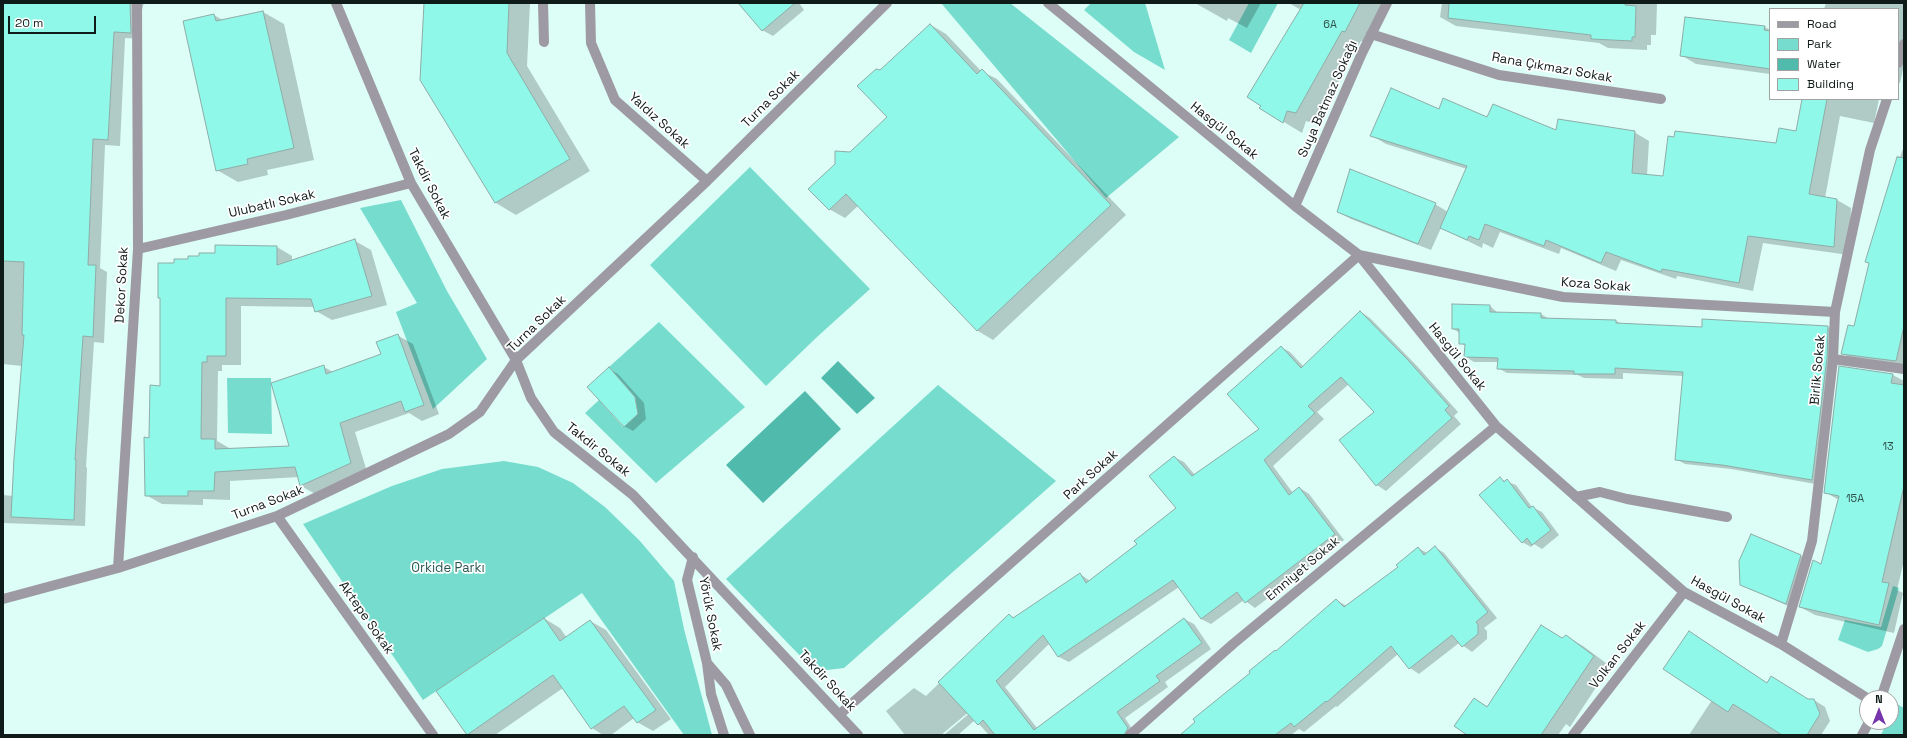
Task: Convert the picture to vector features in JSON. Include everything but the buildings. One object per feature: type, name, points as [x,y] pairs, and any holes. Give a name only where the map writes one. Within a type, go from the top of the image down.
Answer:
[{"type":"street","name":"Dekor Sokak","points":[[118,568],[138,249],[138,3]]},
{"type":"street","name":"Takdir Sokak","points":[[336,3],[411,183],[516,360],[531,398],[554,432],[634,495],[858,735]]},
{"type":"street","points":[[543,3],[544,42]]},
{"type":"street","name":"Turna Sokak","points":[[3,599],[118,568],[277,516],[449,434],[480,412],[516,360],[707,181],[887,3]]},
{"type":"street","name":"Hasgül Sokak","points":[[1048,3],[1295,206],[1358,255],[1496,426],[1684,592],[1781,644],[1859,693]]},
{"type":"street","name":"Suya Batmaz Sokağı","points":[[1295,206],[1371,34],[1387,3]]},
{"type":"street","name":"Yaldız Sokak","points":[[593,5],[591,43],[615,100],[707,181]]},
{"type":"street","name":"Rana Çıkmazı Sokak","points":[[1371,34],[1499,75],[1661,99]]},
{"type":"street","points":[[1899,60],[1904,44]]},
{"type":"street","name":"Birlik Sokak","points":[[1781,644],[1812,541],[1833,359],[1835,312],[1870,150],[1886,100]]},
{"type":"street","name":"Ulubatlı Sokak","points":[[138,249],[286,215],[411,183]]},
{"type":"street","name":"Koza Sokak","points":[[1358,255],[1563,297],[1835,312]]},
{"type":"street","name":"Park Sokak","points":[[840,714],[1358,255]]},
{"type":"street","points":[[1833,359],[1904,369]]},
{"type":"street","name":"Emniyet Sokak","points":[[1130,735],[1233,644],[1496,426]]},
{"type":"street","points":[[1576,497],[1600,492],[1627,499],[1727,517]]},
{"type":"street","name":"Aktepe Sokak","points":[[277,516],[433,735]]},
{"type":"street","name":"Yörük Sokak","points":[[692,557],[687,580],[707,663],[726,685],[750,735]]},
{"type":"street","name":"Volkan Sokak","points":[[1573,735],[1684,592]]},
{"type":"street","points":[[1884,690],[1904,629]]},
{"type":"street","points":[[707,663],[711,694],[724,735]]},
{"type":"green space","points":[[941,3],[1010,3],[1179,137],[1106,198]]},
{"type":"green space","points":[[1091,3],[1145,3],[1165,70],[1134,52],[1084,10]]},
{"type":"green space","points":[[1249,3],[1278,3],[1251,53],[1229,40]]},
{"type":"green space","points":[[750,167],[870,289],[766,386],[650,265]]},
{"type":"green space","points":[[401,200],[447,291],[487,359],[433,409],[396,312],[417,303],[360,208]]},
{"type":"green space","points":[[659,322],[745,407],[656,483],[585,413],[599,400],[623,427],[637,414],[635,397],[609,367]]},
{"type":"green space","points":[[227,378],[271,378],[272,434],[228,433]]},
{"type":"green space","points":[[938,385],[1056,481],[844,668],[827,670],[806,662],[726,579]]},
{"type":"green space","name":"Orkide Parkı","points":[[504,461],[538,467],[573,483],[605,507],[640,541],[674,581],[684,629],[712,735],[684,735],[582,593],[423,700],[303,524],[392,486],[442,469]]},
{"type":"green space","points":[[1893,586],[1899,588],[1882,646],[1868,652],[1838,640],[1845,620],[1881,627]]},
{"type":"green space","points":[[1899,705],[1904,708],[1904,735],[1881,735],[1883,730],[1899,730]]},
{"type":"water","points":[[838,361],[875,398],[857,414],[821,378]]},
{"type":"water","points":[[805,391],[841,429],[763,503],[726,465]]}]
